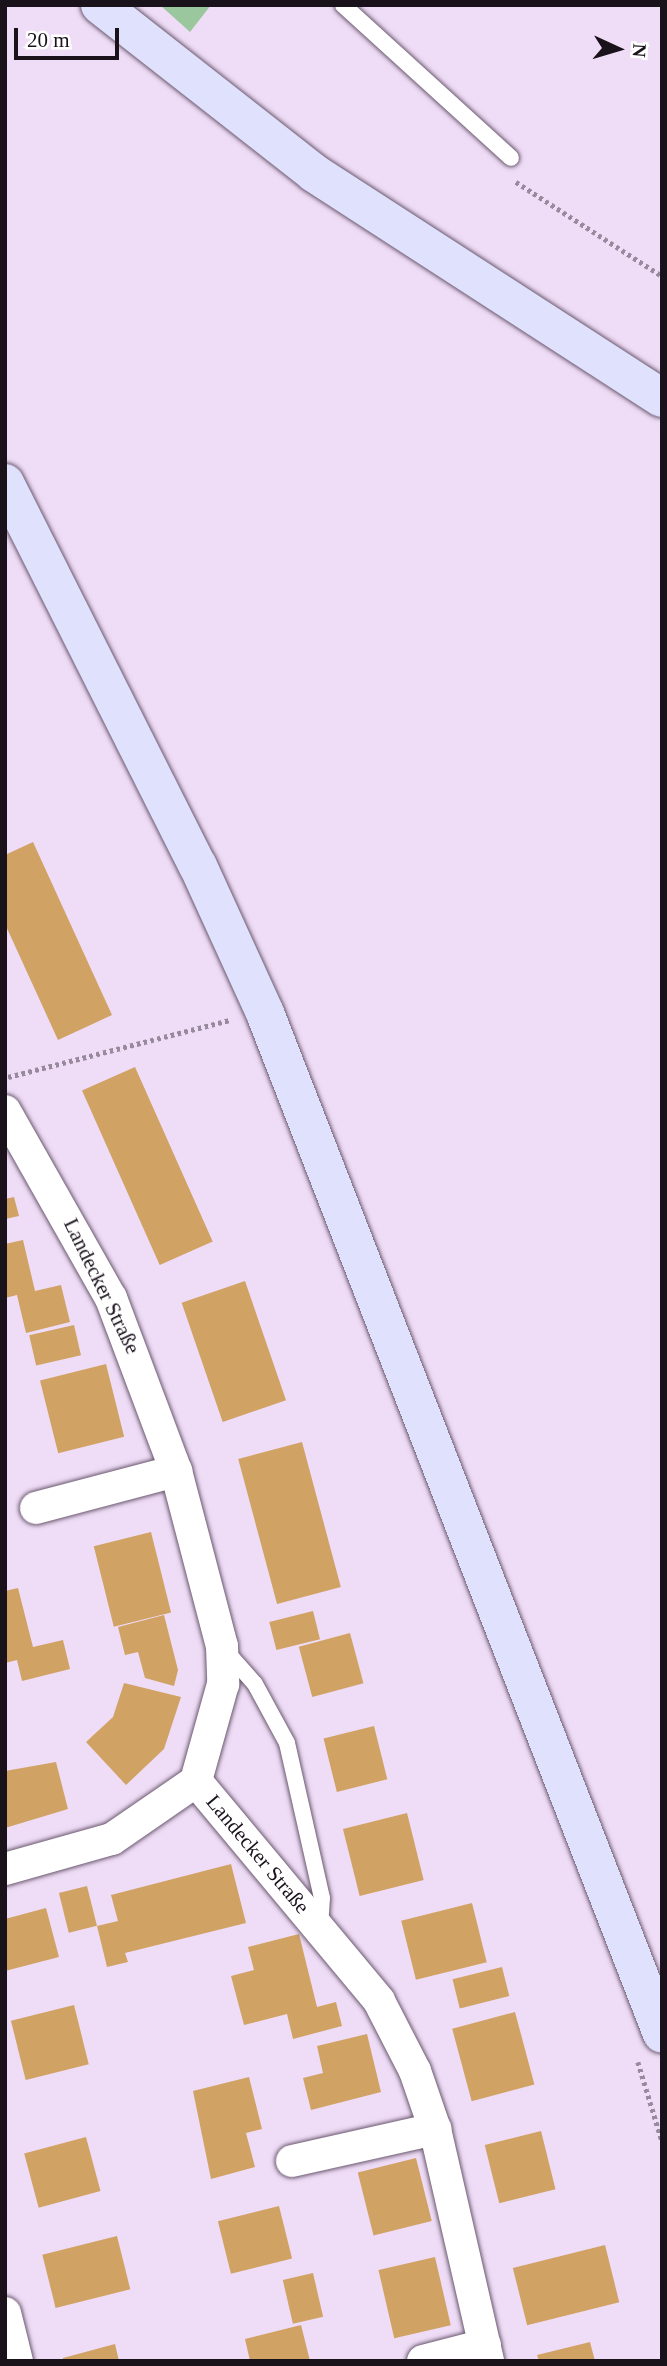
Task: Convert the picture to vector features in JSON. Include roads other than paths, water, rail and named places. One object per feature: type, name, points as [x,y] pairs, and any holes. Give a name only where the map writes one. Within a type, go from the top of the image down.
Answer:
[{"type":"street","points":[[101,5],[314,173],[662,398]]},
{"type":"street","points":[[5,483],[265,1013],[662,2034]]},
{"type":"street","name":"Landecker Straße","points":[[5,1111],[111,1298],[176,1471],[222,1646],[223,1684],[196,1781],[379,2001],[435,2129],[487,2353],[423,2361]]},
{"type":"street","points":[[36,1508],[176,1471]]},
{"type":"street","points":[[5,1869],[112,1839],[196,1781]]},
{"type":"street","points":[[292,2161],[435,2129]]},
{"type":"street","points":[[5,2314],[17,2361]]},
{"type":"lane","points":[[343,5],[511,158]]},
{"type":"lane","points":[[222,1646],[254,1684],[286,1743],[322,1898],[320,1927]]}]
